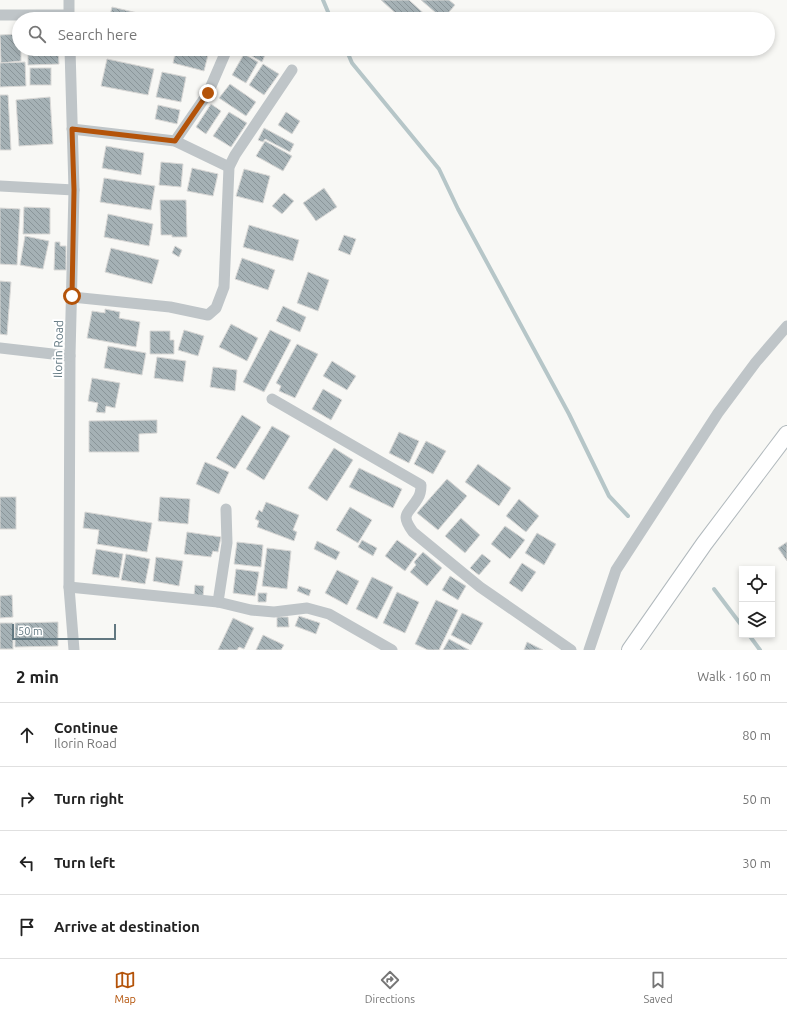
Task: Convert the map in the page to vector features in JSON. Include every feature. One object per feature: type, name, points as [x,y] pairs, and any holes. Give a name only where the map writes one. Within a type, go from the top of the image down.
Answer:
[{"type":"main road","points":[[630,650],[704,544],[787,434]]},
{"type":"street","points":[[69,12],[70,0]]},
{"type":"street","points":[[0,15],[12,15]]},
{"type":"street","name":"Ilorin Road","points":[[70,56],[74,190],[70,356],[69,587],[74,650]]},
{"type":"street","points":[[175,141],[208,93],[225,56]]},
{"type":"street","points":[[72,296],[170,307],[208,315],[216,308],[224,287],[229,167],[234,155],[292,70]]},
{"type":"street","points":[[72,129],[175,141],[229,167]]},
{"type":"street","points":[[0,186],[74,190]]},
{"type":"street","points":[[588,650],[616,570],[718,413],[756,362],[787,326]]},
{"type":"street","points":[[0,348],[70,356]]},
{"type":"street","points":[[272,399],[422,485],[419,497],[406,514],[406,523],[413,532],[480,588],[572,650]]},
{"type":"street","points":[[218,602],[227,543],[226,509]]},
{"type":"street","points":[[69,587],[218,602],[251,610],[274,612],[307,608],[329,614],[392,650]]},
{"type":"building","points":[[381,0],[409,0],[422,12],[394,12]]},
{"type":"building","points":[[421,0],[449,0],[455,5],[449,12],[435,12]]},
{"type":"building","points":[[112,7],[133,12],[111,12]]},
{"type":"building","points":[[12,34],[12,56],[21,56],[21,61],[1,63],[0,35]]},
{"type":"building","points":[[28,56],[58,56],[59,64],[28,65]]},
{"type":"building","points":[[174,56],[208,56],[204,71],[173,63]]},
{"type":"building","points":[[243,56],[248,56],[258,62],[246,83],[232,75]]},
{"type":"building","points":[[252,56],[265,56],[262,62]]},
{"type":"building","points":[[107,59],[154,69],[148,95],[101,86]]},
{"type":"building","points":[[25,62],[26,86],[0,87],[0,63]]},
{"type":"building","points":[[263,64],[279,74],[264,95],[249,85]]},
{"type":"building","points":[[30,68],[51,68],[51,85],[30,85]]},
{"type":"building","points":[[162,72],[186,77],[181,102],[156,97]]},
{"type":"building","points":[[230,84],[256,102],[246,116],[219,98]]},
{"type":"building","points":[[0,95],[8,95],[11,150],[0,150]]},
{"type":"building","points":[[50,97],[53,144],[19,146],[16,100]]},
{"type":"building","points":[[211,104],[221,111],[206,134],[196,127]]},
{"type":"building","points":[[158,105],[180,110],[177,124],[155,119]]},
{"type":"building","points":[[229,112],[247,123],[231,147],[213,136]]},
{"type":"building","points":[[286,112],[300,121],[292,134],[278,125]]},
{"type":"building","points":[[264,128],[294,144],[290,152],[265,139],[263,142],[258,140]]},
{"type":"building","points":[[265,141],[292,156],[283,171],[256,156]]},
{"type":"building","points":[[106,146],[144,153],[141,175],[102,168]]},
{"type":"building","points":[[161,162],[183,164],[181,187],[159,185]]},
{"type":"building","points":[[192,168],[218,174],[213,196],[187,191]]},
{"type":"building","points":[[244,169],[270,176],[263,203],[236,196]]},
{"type":"building","points":[[104,178],[155,186],[151,210],[100,202]]},
{"type":"building","points":[[324,188],[337,207],[316,221],[303,203]]},
{"type":"building","points":[[284,193],[294,201],[282,214],[272,206]]},
{"type":"building","points":[[160,200],[186,200],[187,237],[161,235]]},
{"type":"building","points":[[24,207],[50,208],[50,234],[23,234]]},
{"type":"building","points":[[0,208],[20,209],[17,265],[0,264]]},
{"type":"building","points":[[108,214],[153,224],[149,246],[104,237]]},
{"type":"building","points":[[249,225],[299,240],[293,261],[243,247]]},
{"type":"building","points":[[344,235],[356,239],[350,255],[338,250]]},
{"type":"building","points":[[25,236],[49,241],[43,269],[20,265]]},
{"type":"building","points":[[55,242],[60,242],[60,246],[66,246],[66,270],[54,270]]},
{"type":"building","points":[[175,246],[182,250],[179,257],[172,253]]},
{"type":"building","points":[[111,248],[159,260],[152,284],[105,272]]},
{"type":"building","points":[[242,258],[275,270],[268,290],[235,279]]},
{"type":"building","points":[[308,272],[329,280],[318,311],[297,303]]},
{"type":"building","points":[[0,281],[11,282],[7,335],[0,334]]},
{"type":"building","points":[[283,306],[306,317],[300,332],[276,321]]},
{"type":"building","points":[[105,309],[120,312],[119,318],[140,322],[136,347],[87,338],[92,311],[105,313]]},
{"type":"building","points":[[231,324],[258,338],[247,361],[219,347]]},
{"type":"building","points":[[184,330],[204,336],[198,356],[178,350]]},
{"type":"building","points":[[270,330],[291,340],[264,392],[243,382]]},
{"type":"building","points":[[150,331],[170,331],[170,340],[174,340],[174,354],[150,354]]},
{"type":"building","points":[[297,344],[318,354],[295,398],[279,391],[281,386],[276,383]]},
{"type":"building","points":[[108,346],[146,353],[142,375],[104,368]]},
{"type":"building","points":[[157,357],[186,361],[183,382],[154,378]]},
{"type":"building","points":[[332,361],[356,376],[347,390],[323,376]]},
{"type":"building","points":[[213,367],[237,370],[235,391],[210,387]]},
{"type":"building","points":[[92,378],[120,383],[115,408],[106,406],[105,413],[96,412],[98,403],[88,401]]},
{"type":"building","points":[[323,389],[342,400],[331,420],[312,409]]},
{"type":"building","points":[[242,415],[261,427],[235,469],[216,458]]},
{"type":"building","points":[[157,420],[157,433],[139,434],[139,452],[89,452],[89,421]]},
{"type":"building","points":[[272,426],[290,436],[264,480],[246,469]]},
{"type":"building","points":[[399,432],[419,441],[409,463],[389,453]]},
{"type":"building","points":[[426,441],[446,451],[433,474],[414,464]]},
{"type":"building","points":[[334,448],[353,460],[327,501],[308,488]]},
{"type":"building","points":[[205,462],[229,472],[219,494],[196,484]]},
{"type":"building","points":[[478,464],[511,488],[499,506],[465,482]]},
{"type":"building","points":[[359,468],[402,489],[393,508],[349,487]]},
{"type":"building","points":[[447,479],[467,496],[438,530],[417,513]]},
{"type":"building","points":[[0,497],[16,497],[16,529],[0,529]]},
{"type":"building","points":[[160,497],[190,499],[188,524],[158,521]]},
{"type":"building","points":[[519,499],[539,516],[526,532],[506,516]]},
{"type":"building","points":[[266,502],[299,515],[293,530],[297,532],[294,541],[257,527],[259,521],[255,519],[259,510],[262,512]]},
{"type":"building","points":[[350,507],[372,520],[358,543],[336,530]]},
{"type":"building","points":[[85,512],[152,523],[147,552],[97,544],[99,530],[83,528]]},
{"type":"building","points":[[461,518],[480,535],[465,553],[445,536]]},
{"type":"building","points":[[505,526],[525,540],[510,559],[491,544]]},
{"type":"building","points":[[187,532],[221,537],[218,552],[213,551],[211,557],[184,554]]},
{"type":"building","points":[[537,533],[556,544],[544,565],[525,553]]},
{"type":"building","points":[[362,540],[377,548],[373,556],[358,547]]},
{"type":"building","points":[[397,540],[417,554],[405,571],[385,556]]},
{"type":"building","points":[[317,541],[340,552],[336,560],[314,549]]},
{"type":"building","points":[[237,542],[263,545],[261,567],[234,564]]},
{"type":"building","points":[[787,542],[787,561],[778,548]]},
{"type":"building","points":[[267,548],[291,551],[287,589],[262,586]]},
{"type":"building","points":[[96,549],[123,554],[119,578],[92,574]]},
{"type":"building","points":[[423,552],[442,568],[427,586],[410,572],[416,565],[414,562]]},
{"type":"building","points":[[126,554],[150,559],[145,584],[121,580]]},
{"type":"building","points":[[482,554],[491,561],[479,575],[470,568]]},
{"type":"building","points":[[156,557],[183,561],[179,586],[153,581]]},
{"type":"building","points":[[522,563],[536,572],[522,592],[509,583]]},
{"type":"building","points":[[236,569],[259,572],[255,596],[233,593]]},
{"type":"building","points":[[337,570],[359,581],[347,605],[325,593]]},
{"type":"building","points":[[450,576],[466,586],[458,600],[442,590]]},
{"type":"building","points":[[372,577],[393,587],[377,619],[356,609]]},
{"type":"building","points":[[195,585],[204,586],[203,596],[194,595]]},
{"type":"building","points":[[299,586],[311,590],[309,596],[297,591]]},
{"type":"building","points":[[397,592],[419,602],[405,633],[383,623]]},
{"type":"building","points":[[258,593],[267,593],[266,602],[258,602]]},
{"type":"building","points":[[12,595],[13,617],[0,618],[0,596]]},
{"type":"building","points":[[436,600],[458,610],[439,650],[428,650],[415,644]]},
{"type":"building","points":[[462,613],[483,623],[471,645],[451,635]]},
{"type":"building","points":[[299,616],[320,623],[316,634],[295,626]]},
{"type":"building","points":[[277,617],[288,617],[289,627],[277,627]]},
{"type":"building","points":[[233,618],[254,628],[244,649],[239,647],[237,650],[218,650]]},
{"type":"building","points":[[58,622],[58,646],[15,647],[15,623]]},
{"type":"building","points":[[0,623],[13,623],[13,649],[0,649]]},
{"type":"building","points":[[263,635],[284,645],[281,650],[256,650]]},
{"type":"building","points":[[449,639],[469,650],[443,650]]},
{"type":"building","points":[[527,642],[543,650],[524,650]]},
{"type":"waterway","points":[[323,0],[328,12]]},
{"type":"waterway","points":[[349,56],[352,63],[439,169],[458,209],[569,414],[609,496],[628,516]]},
{"type":"waterway","points":[[714,589],[739,622]]},
{"type":"waterway","points":[[751,638],[760,650]]},
{"type":"route","points":[[72,296],[74,190],[72,129],[175,141],[208,93]]}]
